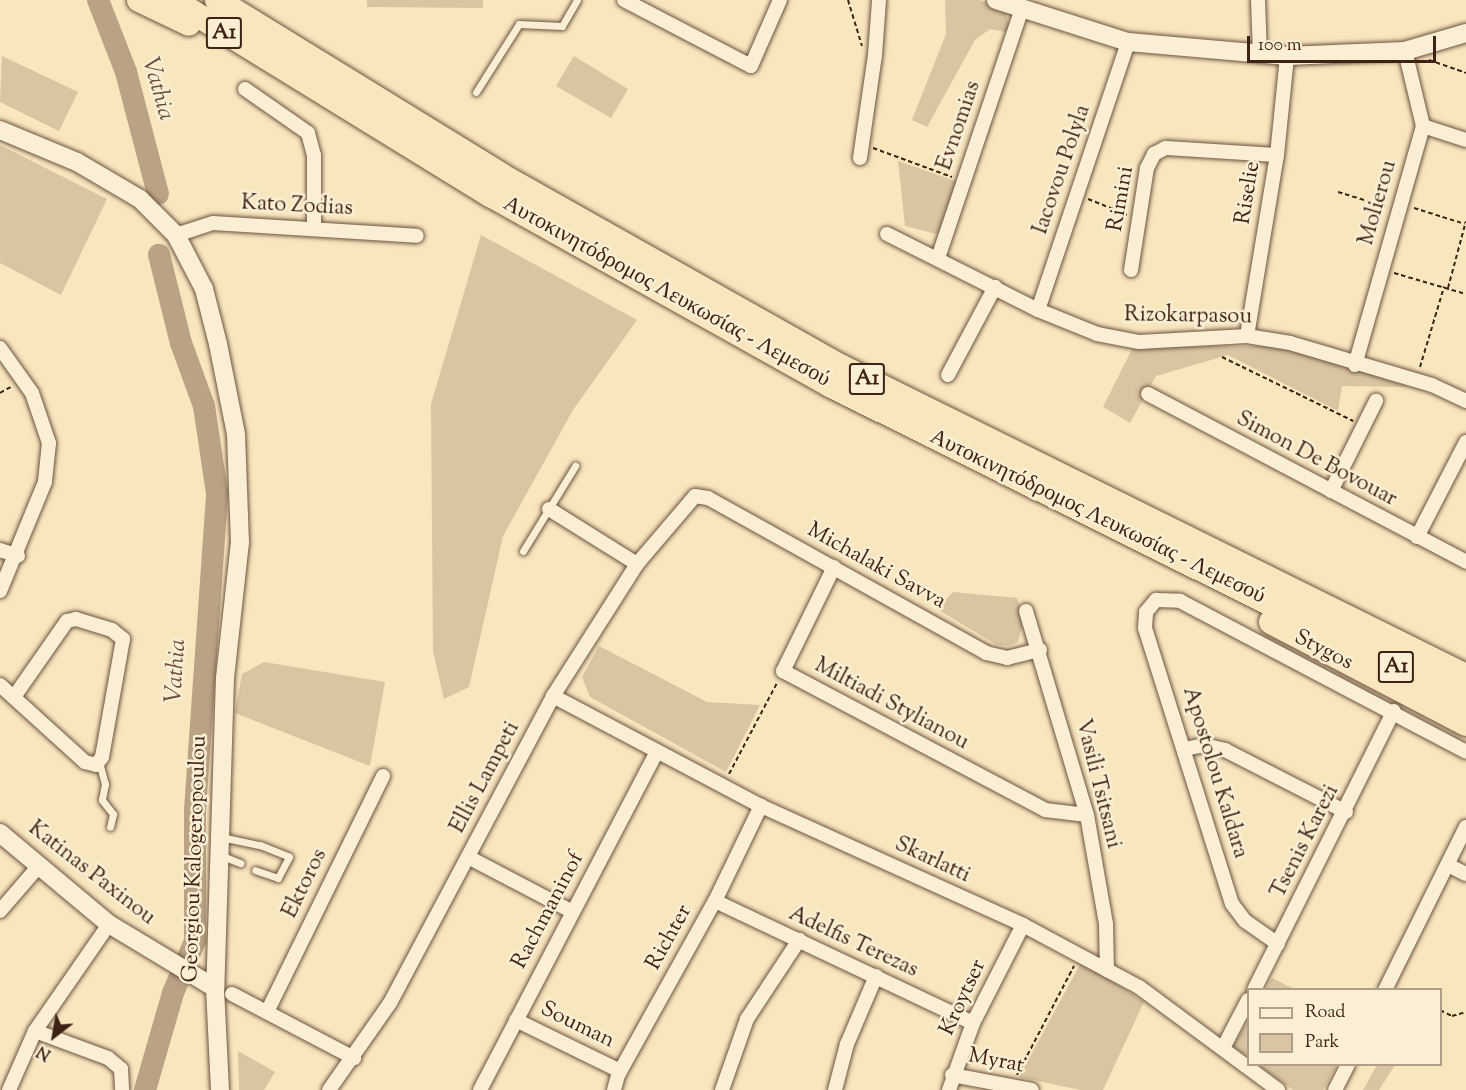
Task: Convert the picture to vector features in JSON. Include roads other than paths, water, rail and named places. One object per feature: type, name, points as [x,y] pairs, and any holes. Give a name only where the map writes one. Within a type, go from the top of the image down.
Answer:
[{"type":"highway","points":[[140,0],[275,65]]},
{"type":"highway","name":"Αυτοκινητόδρομος Λευκωσίας - Λεμεσού","points":[[173,0],[275,65],[492,196],[830,385],[1466,701]]},
{"type":"highway","name":"Αυτοκινητόδρομος Λευκωσίας - Λεμεσού","points":[[217,0],[501,175],[840,366],[1466,676]]},
{"type":"highway","points":[[225,0],[289,45]]},
{"type":"highway","points":[[830,385],[942,450],[1466,724]]},
{"type":"highway","points":[[1327,632],[1466,714]]},
{"type":"street","points":[[624,0],[751,66],[780,0]]},
{"type":"street","points":[[861,151],[874,62],[879,0]]},
{"type":"street","points":[[996,0],[1128,42],[1287,56],[1406,51],[1466,33]]},
{"type":"street","points":[[1258,0],[1260,54]]},
{"type":"street","name":"Evnomias","points":[[938,258],[1022,8]]},
{"type":"street","name":"Iacovou Polyla","points":[[1038,310],[1128,42]]},
{"type":"street","name":"Molierou","points":[[1355,365],[1423,126],[1406,51]]},
{"type":"street","name":"Riselie","points":[[1247,336],[1277,155],[1287,56]]},
{"type":"street","points":[[245,89],[308,133],[314,155],[314,230]]},
{"type":"street","points":[[1423,126],[1466,140]]},
{"type":"street","name":"Georgiou Kalogeropoulou","points":[[0,130],[76,162],[140,199],[176,235],[204,289],[236,434],[240,542],[225,678],[220,845],[224,991],[220,1090]]},
{"type":"street","name":"Rimini","points":[[1131,270],[1147,168],[1154,154],[1166,148],[1277,155]]},
{"type":"street","name":"Kato Zodias","points":[[176,235],[213,224],[417,236]]},
{"type":"street","name":"Rizokarpasou","points":[[887,234],[1038,310],[1097,334],[1139,342],[1247,336],[1290,343],[1355,365],[1416,381],[1466,401]]},
{"type":"street","points":[[948,375],[995,287]]},
{"type":"street","points":[[0,348],[32,393],[49,443],[45,482],[18,556],[0,591]]},
{"type":"street","name":"Simon De Bovouar","points":[[1148,394],[1466,562]]},
{"type":"street","points":[[1331,491],[1376,401]]},
{"type":"street","points":[[1417,537],[1466,442]]},
{"type":"street","name":"Ellis Lampeti","points":[[329,1090],[354,1058],[390,1003],[553,696],[637,564],[695,496]]},
{"type":"street","name":"Michalaki Savva","points":[[695,496],[708,498],[986,653],[1007,658],[1040,650]]},
{"type":"street","points":[[549,509],[637,564]]},
{"type":"street","points":[[0,550],[18,556]]},
{"type":"street","name":"Miltiadi Stylianou","points":[[834,567],[783,671],[1045,810],[1087,815]]},
{"type":"street","name":"Stygos","points":[[1156,600],[1180,601],[1394,711],[1466,752]]},
{"type":"street","name":"Apostolou Kaldara","points":[[1156,600],[1146,612],[1145,628],[1185,748],[1232,904],[1245,921],[1278,944]]},
{"type":"street","name":"Vasili Tsitsani","points":[[1026,611],[1040,650],[1087,815],[1106,924],[1107,970]]},
{"type":"street","points":[[0,686],[85,762],[99,762],[123,639],[112,630],[76,619],[67,621],[14,698]]},
{"type":"street","name":"Skarlatti","points":[[553,696],[761,806],[1023,926],[1139,987],[1278,1090]]},
{"type":"street","name":"Tsenis Karezi","points":[[1255,988],[1346,812],[1394,711]]},
{"type":"street","points":[[1185,748],[1204,745],[1226,750],[1346,812]]},
{"type":"street","name":"Rachmaninof","points":[[480,1090],[657,752]]},
{"type":"street","name":"Ektoros","points":[[267,1012],[383,776]]},
{"type":"street","name":"Richter","points":[[614,1090],[620,1071],[715,901],[761,806]]},
{"type":"street","points":[[1386,988],[1466,827]]},
{"type":"street","name":"Katinas Paxinou","points":[[0,832],[38,867],[109,924],[183,969],[354,1058]]},
{"type":"street","points":[[468,857],[572,911]]},
{"type":"street","points":[[1448,865],[1466,874]]},
{"type":"street","points":[[0,911],[38,867]]},
{"type":"street","name":"Adelfis Terezas","points":[[715,901],[973,1023]]},
{"type":"street","points":[[9,1090],[35,1031],[109,924]]},
{"type":"street","name":"Kroytser","points":[[949,1090],[952,1075],[973,1023],[1023,926]]},
{"type":"street","points":[[722,1090],[747,1019],[799,940]]},
{"type":"street","points":[[835,1090],[847,1044],[876,976]]},
{"type":"street","points":[[1223,1048],[1247,1002]]},
{"type":"street","name":"Souman","points":[[516,1020],[620,1071]]},
{"type":"street","points":[[35,1031],[108,1058],[121,1069],[122,1090]]},
{"type":"street","points":[[1335,1090],[1347,1066]]},
{"type":"street","name":"Myrat","points":[[952,1075],[1032,1090]]},
{"type":"lane","points":[[476,92],[519,24],[562,26],[577,0]]},
{"type":"lane","points":[[523,551],[575,466]]},
{"type":"lane","points":[[99,762],[105,784],[102,800],[113,814],[110,827]]},
{"type":"lane","points":[[220,845],[240,863]]},
{"type":"lane","points":[[220,845],[260,845],[289,857],[278,878],[255,870]]},
{"type":"waterway","name":"Vathia","points":[[98,0],[126,72],[158,194]]},
{"type":"waterway","name":"Vathia","points":[[145,1090],[173,993],[195,941],[195,810],[217,493],[204,406],[181,343],[159,255]]}]
